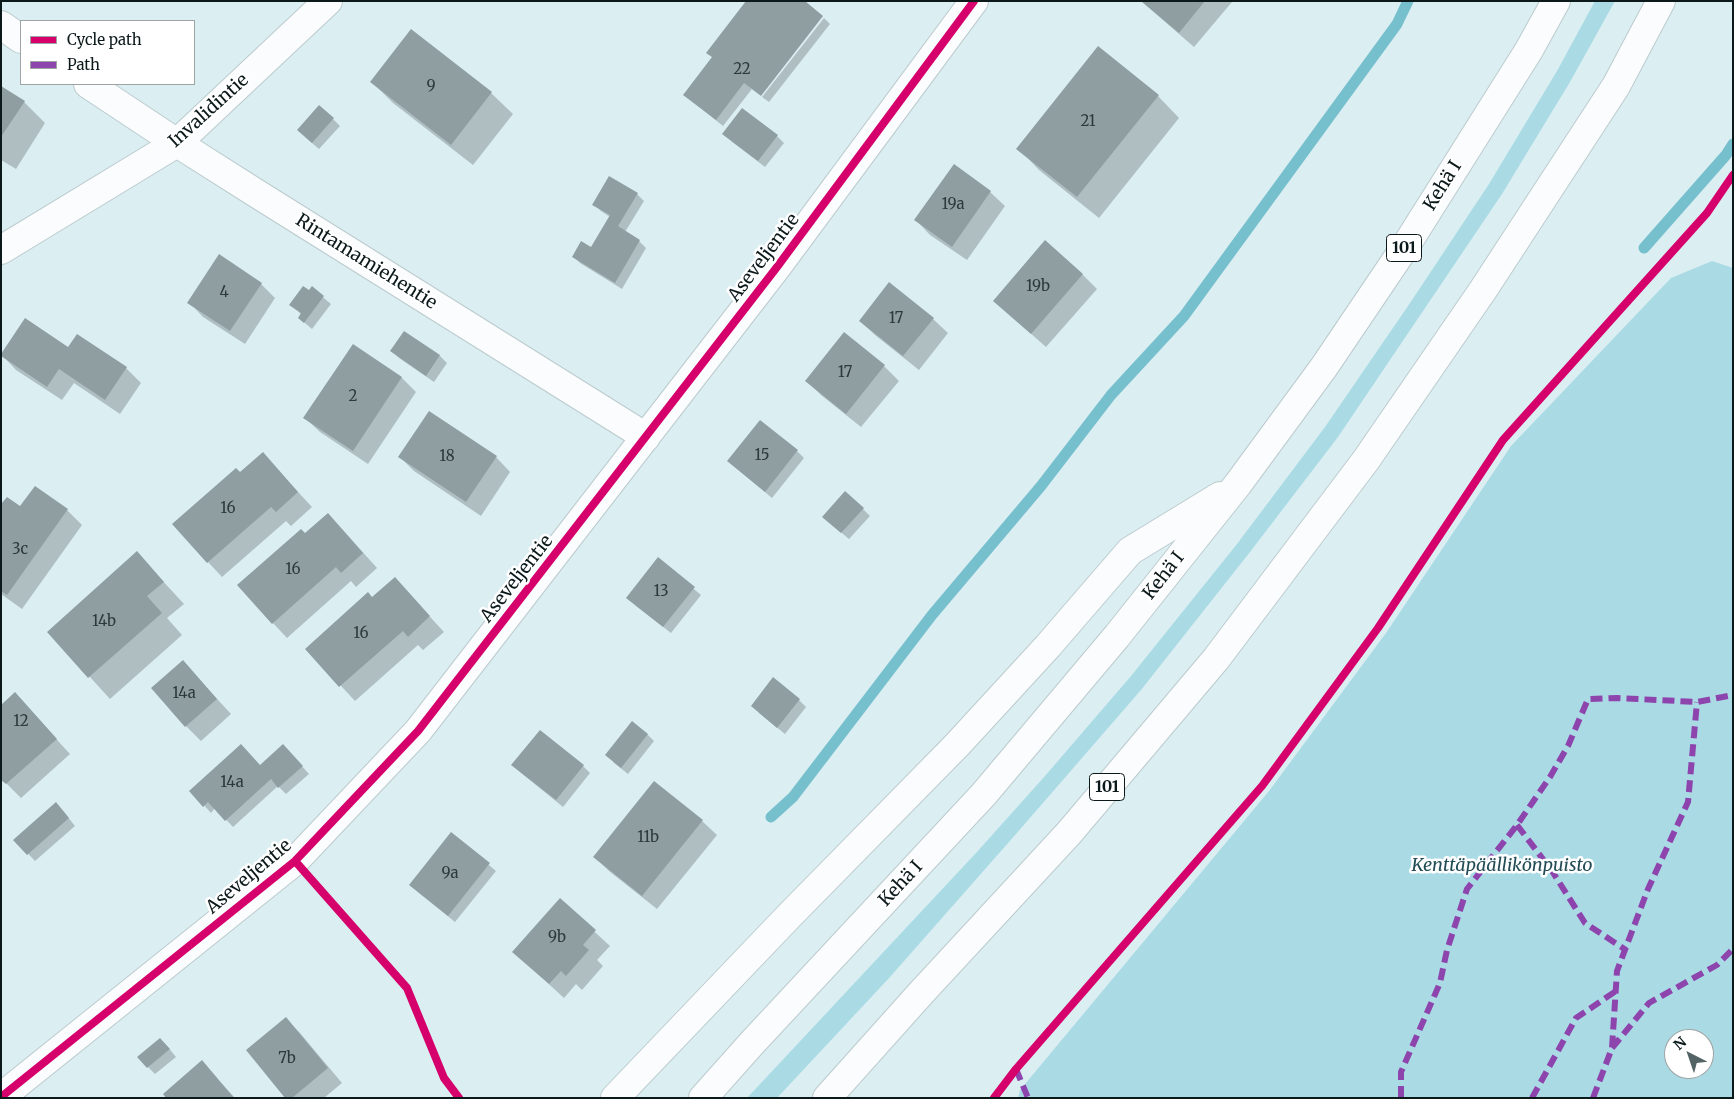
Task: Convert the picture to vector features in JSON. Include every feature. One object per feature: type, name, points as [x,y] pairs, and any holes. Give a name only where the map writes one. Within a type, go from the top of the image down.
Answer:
[{"type":"main road","name":"Invalidintie","points":[[1,250],[177,143],[328,1]]},
{"type":"main road","name":"Aseveljentie","points":[[1,1096],[295,861],[418,730],[777,267],[974,1]]},
{"type":"main road","name":"Kehä I","points":[[703,1098],[984,794],[1117,636],[1238,484],[1324,367],[1405,247],[1529,50],[1556,1]]},
{"type":"main road","name":"101","points":[[827,1098],[921,992],[1069,833],[1216,659],[1366,460],[1483,290],[1616,86],[1661,1]]},
{"type":"main road","points":[[1,26],[20,38]]},
{"type":"main road","name":"Rintamamiehentie","points":[[90,85],[177,143],[646,437]]},
{"type":"main road","name":"101","points":[[615,1098],[788,917],[957,745],[1048,646],[1130,551],[1238,484]]},
{"type":"green space","points":[[1595,1],[1615,1],[1570,82],[1502,194],[1338,437],[1250,552],[1141,690],[890,977],[777,1098],[747,1098],[976,853],[1045,776],[1131,676],[1237,544],[1325,427],[1489,184],[1557,71]]},
{"type":"green space","name":"Kenttäpäällikönpuisto","points":[[1712,261],[1733,268],[1733,1098],[1018,1098],[1020,1090],[1269,791],[1386,633],[1511,446],[1671,278]]},
{"type":"building","points":[[746,1],[805,1],[823,16],[761,96],[744,83],[716,120],[683,95],[712,57],[706,53]]},
{"type":"building","points":[[1141,1],[1205,1],[1179,33]]},
{"type":"building","points":[[411,29],[492,92],[451,145],[370,82]]},
{"type":"building","points":[[1098,46],[1159,95],[1077,197],[1016,149]]},
{"type":"building","points":[[1,86],[25,101],[1,137]]},
{"type":"building","points":[[319,105],[334,118],[312,143],[297,130]]},
{"type":"building","points":[[742,108],[778,135],[758,161],[722,134]]},
{"type":"building","points":[[954,164],[991,191],[952,247],[914,220]]},
{"type":"building","points":[[609,176],[638,193],[618,226],[640,240],[615,283],[572,257],[581,241],[591,247],[610,215],[592,205]]},
{"type":"building","points":[[1045,240],[1083,274],[1031,334],[993,301]]},
{"type":"building","points":[[219,254],[262,283],[230,331],[187,303]]},
{"type":"building","points":[[889,282],[934,318],[903,356],[859,321]]},
{"type":"building","points":[[303,286],[309,290],[312,286],[324,296],[304,323],[298,318],[301,313],[289,305]]},
{"type":"building","points":[[25,318],[68,347],[77,334],[127,367],[105,400],[59,369],[47,387],[1,356]]},
{"type":"building","points":[[404,331],[440,355],[426,376],[390,351]]},
{"type":"building","points":[[844,332],[885,365],[846,414],[805,381]]},
{"type":"building","points":[[353,344],[402,377],[353,451],[303,418]]},
{"type":"building","points":[[429,411],[497,456],[466,502],[398,457]]},
{"type":"building","points":[[760,420],[798,450],[765,492],[727,461]]},
{"type":"building","points":[[263,452],[298,492],[276,512],[271,507],[207,563],[172,524],[236,468],[240,472]]},
{"type":"building","points":[[35,486],[68,509],[7,595],[1,591],[1,504],[7,497],[20,506]]},
{"type":"building","points":[[845,491],[864,508],[841,533],[822,517]]},
{"type":"building","points":[[328,513],[363,553],[341,573],[336,567],[272,624],[237,585],[301,529],[305,533]]},
{"type":"building","points":[[137,551],[164,582],[147,596],[162,613],[88,678],[47,632]]},
{"type":"building","points":[[658,557],[695,587],[663,627],[626,598]]},
{"type":"building","points":[[395,577],[430,616],[408,637],[403,631],[339,687],[305,649],[368,592],[372,597]]},
{"type":"building","points":[[183,660],[217,699],[185,727],[151,688]]},
{"type":"building","points":[[773,677],[800,699],[777,728],[751,706]]},
{"type":"building","points":[[15,692],[57,739],[6,784],[1,780],[1,705]]},
{"type":"building","points":[[632,721],[648,734],[621,768],[605,755]]},
{"type":"building","points":[[540,730],[584,765],[556,800],[511,765]]},
{"type":"building","points":[[241,744],[260,765],[283,744],[303,766],[278,788],[271,779],[225,821],[208,802],[203,807],[189,791]]},
{"type":"building","points":[[654,781],[703,820],[642,896],[593,857]]},
{"type":"building","points":[[56,802],[69,818],[27,855],[13,840]]},
{"type":"building","points":[[451,832],[490,863],[448,916],[409,885]]},
{"type":"building","points":[[560,898],[596,930],[583,945],[589,950],[566,976],[561,971],[549,984],[512,952]]},
{"type":"building","points":[[286,1017],[328,1068],[292,1098],[285,1098],[246,1050]]},
{"type":"building","points":[[160,1038],[170,1049],[147,1068],[137,1057]]},
{"type":"building","points":[[202,1060],[234,1098],[166,1098],[163,1094]]},
{"type":"waterway","points":[[771,817],[793,797],[932,615],[1041,486],[1111,395],[1184,316],[1397,24],[1408,1]]},
{"type":"waterway","points":[[1644,248],[1726,155],[1733,144]]},
{"type":"marked path","points":[[1401,1098],[1401,1072],[1440,983],[1447,950],[1467,889],[1517,825],[1550,777],[1568,746],[1588,699],[1617,698],[1697,702],[1733,695]]},
{"type":"marked path","points":[[1593,1098],[1612,1048],[1617,971],[1648,889],[1688,802],[1697,702]]},
{"type":"marked path","points":[[1517,825],[1552,871],[1585,923],[1626,950]]},
{"type":"marked path","points":[[1612,1048],[1649,1003],[1717,965],[1733,949]]},
{"type":"marked path","points":[[1532,1098],[1576,1018],[1616,991]]},
{"type":"marked path","points":[[1016,1069],[1028,1098]]},
{"type":"cycle path","points":[[1,1097],[295,861],[418,731],[777,267],[974,1]]},
{"type":"cycle path","points":[[994,1098],[1016,1069],[1262,786],[1378,628],[1503,440],[1707,213],[1733,175]]},
{"type":"cycle path","points":[[295,861],[407,988],[444,1078],[459,1098]]}]
